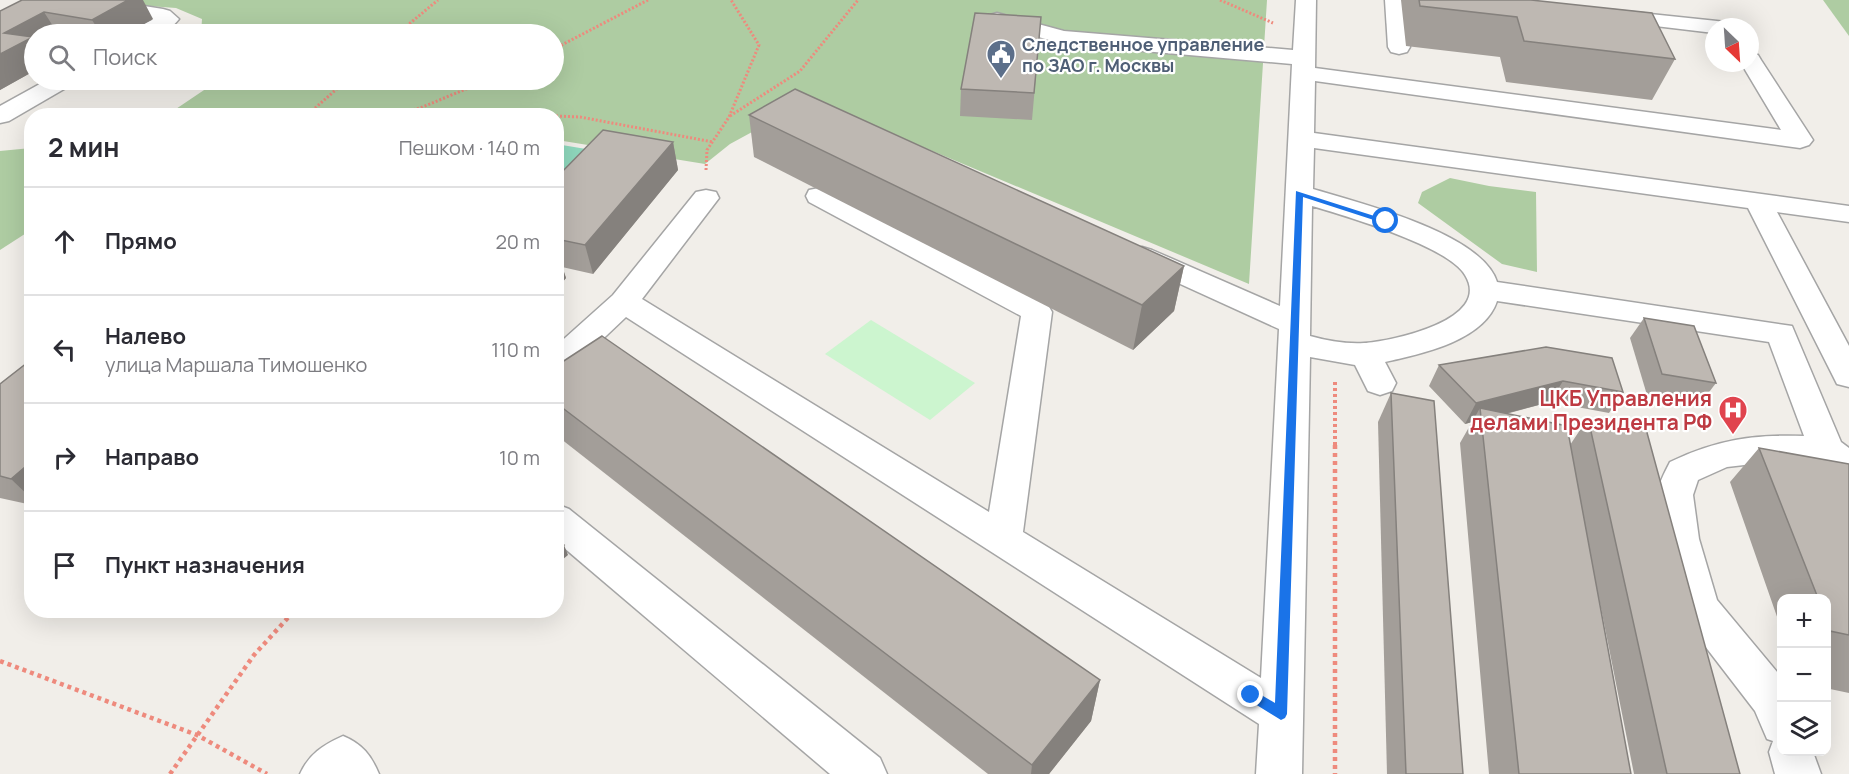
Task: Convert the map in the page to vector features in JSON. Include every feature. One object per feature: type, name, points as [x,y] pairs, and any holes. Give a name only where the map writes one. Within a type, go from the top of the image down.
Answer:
[{"type":"street","points":[[64,0],[163,15],[168,18],[158,24]]},
{"type":"street","points":[[1279,774],[1306,0]]},
{"type":"street","points":[[1395,0],[1399,47]]},
{"type":"street","points":[[1591,14],[1705,20]]},
{"type":"street","points":[[987,16],[1063,37],[1303,66],[1800,140],[1758,72]]},
{"type":"street","points":[[0,116],[46,90]]},
{"type":"street","points":[[1301,139],[1849,214]]},
{"type":"street","points":[[1299,193],[1418,233],[1467,261],[1480,272],[1486,290],[1479,311],[1452,331],[1407,345],[1350,353]]},
{"type":"street","points":[[819,196],[1038,312],[1003,540]]},
{"type":"street","points":[[564,358],[624,302],[706,198]]},
{"type":"street","points":[[1758,202],[1849,376]]},
{"type":"street","points":[[1120,246],[1294,333],[1350,353],[1380,383]]},
{"type":"street","points":[[1486,290],[1781,333],[1838,458]]},
{"type":"street","points":[[624,302],[1281,714]]},
{"type":"street","points":[[1777,711],[1773,700],[1699,608],[1680,539],[1675,495],[1683,472],[1711,457],[1752,448],[1838,458]]},
{"type":"street","points":[[564,526],[864,774]]},
{"type":"street","points":[[1792,756],[1798,774]]},
{"type":"street","points":[[323,774],[343,758],[356,774]]},
{"type":"path","points":[[409,24],[438,0]]},
{"type":"path","points":[[564,44],[648,0]]},
{"type":"path","points":[[706,198],[707,150],[729,117],[759,45],[731,0]]},
{"type":"path","points":[[729,117],[800,71],[858,0]]},
{"type":"path","points":[[1220,0],[1276,24]]},
{"type":"path","points":[[315,108],[336,90]]},
{"type":"path","points":[[420,108],[464,90]]},
{"type":"path","points":[[564,116],[580,117],[713,142]]},
{"type":"path","points":[[1335,774],[1350,353]]},
{"type":"path","points":[[170,774],[254,655],[288,618]]},
{"type":"path","points":[[0,661],[197,735],[267,774]]},
{"type":"green space","points":[[65,0],[1267,0],[1249,284],[811,100],[730,144],[705,164],[564,141],[564,108],[177,108],[204,90],[564,90],[564,24],[202,24],[202,19],[176,8]]},
{"type":"green space","points":[[1823,0],[1849,0],[1849,36]]},
{"type":"green space","points":[[564,145],[604,152],[564,194]]},
{"type":"green space","points":[[24,149],[24,235],[0,250],[0,151]]},
{"type":"green space","points":[[1450,178],[1536,192],[1537,272],[1502,264],[1418,203],[1422,192]]},
{"type":"green space","points":[[871,320],[975,383],[930,420],[825,354]]},
{"type":"building","points":[[22,0],[128,0],[92,20],[44,12],[4,33],[24,36],[24,42],[0,54],[0,11]]},
{"type":"building","points":[[1419,0],[1531,0],[1652,13],[1675,59],[1524,41],[1517,17],[1420,6]]},
{"type":"building","name":"Следственное управление по ЗАО г. Москвы","points":[[975,13],[1041,17],[1034,93],[961,89]]},
{"type":"building","points":[[795,89],[1184,266],[1142,305],[749,115]]},
{"type":"building","points":[[603,130],[673,142],[585,245],[564,241],[564,170]]},
{"type":"building","points":[[1644,318],[1694,326],[1716,383],[1662,374]]},
{"type":"building","points":[[602,336],[1100,680],[1032,765],[564,409],[564,361]]},
{"type":"building","points":[[1546,347],[1612,358],[1623,392],[1563,381],[1476,403],[1439,365]]},
{"type":"building","points":[[24,365],[24,468],[11,479],[0,476],[0,384]]},
{"type":"building","points":[[1391,393],[1434,401],[1463,774],[1406,774]]},
{"type":"building","points":[[1480,408],[1567,426],[1631,774],[1519,774]]},
{"type":"building","points":[[1588,418],[1646,429],[1740,774],[1667,774]]},
{"type":"building","points":[[1759,448],[1849,464],[1849,635],[1831,631],[1831,594],[1816,594]]},
{"type":"place","name":"Следственное управление по ЗАО г. Москвы","points":[[1001,80]]},
{"type":"place","name":"ЦКБ Управления делами Президента РФ","points":[[1733,436]]},
{"type":"route","points":[[1251,695],[1281,714],[1299,193],[1386,221]]}]
